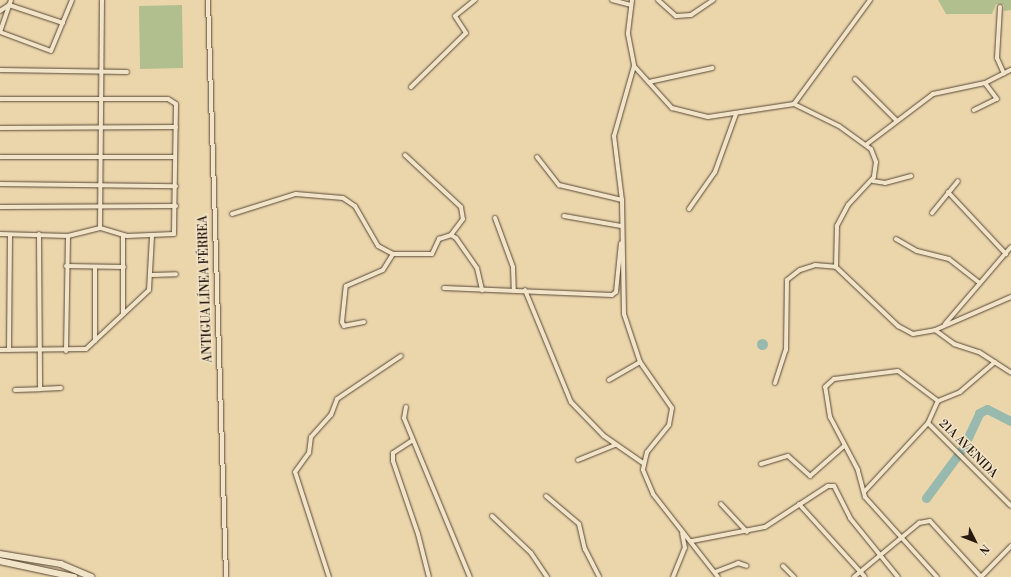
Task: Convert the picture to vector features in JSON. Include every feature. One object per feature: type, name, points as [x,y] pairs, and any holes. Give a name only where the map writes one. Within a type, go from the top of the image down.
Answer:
[{"type":"main road","points":[[0,554],[61,564],[91,577]]},
{"type":"main road","points":[[0,561],[74,577]]},
{"type":"street","points":[[11,0],[0,32],[49,51],[64,23],[72,0]]},
{"type":"street","points":[[100,228],[102,156],[100,130],[102,99],[102,0]]},
{"type":"street","name":"ANTIGUA LÍNEA FÉRREA","points":[[208,0],[226,577]]},
{"type":"street","points":[[411,87],[466,33],[455,16],[475,0]]},
{"type":"street","points":[[612,0],[631,6]]},
{"type":"street","points":[[632,0],[628,34],[634,66],[614,136],[622,200],[621,226],[624,314],[640,362],[672,408],[669,425],[643,463]]},
{"type":"street","points":[[658,0],[672,15],[682,16],[703,8],[713,0]]},
{"type":"street","points":[[794,104],[870,0]]},
{"type":"street","points":[[0,11],[9,5]]},
{"type":"street","points":[[9,5],[64,23]]},
{"type":"street","points":[[1000,7],[997,58],[1004,74]]},
{"type":"street","points":[[634,66],[649,82],[662,100],[680,112],[708,117],[736,114],[794,104],[810,109],[867,144],[876,162],[873,181]]},
{"type":"street","points":[[649,82],[712,68]]},
{"type":"street","points":[[0,70],[127,72]]},
{"type":"street","points":[[867,144],[896,120],[934,94],[985,83],[1011,70]]},
{"type":"street","points":[[855,79],[896,120]]},
{"type":"street","points":[[974,110],[997,99],[985,83]]},
{"type":"street","points":[[0,99],[173,101],[178,108],[176,127],[176,206],[174,234],[152,236],[123,235],[100,228],[68,236],[0,234]]},
{"type":"street","points":[[689,209],[715,172],[736,114]]},
{"type":"street","points":[[0,128],[100,130],[176,127]]},
{"type":"street","points":[[232,214],[296,194],[343,198],[355,206],[378,246],[393,254],[432,254],[439,240],[451,235],[463,219],[461,207],[405,155]]},
{"type":"street","points":[[0,157],[102,156],[176,158]]},
{"type":"street","points":[[537,157],[559,185],[622,200]]},
{"type":"street","points":[[911,176],[873,181],[848,205],[837,226],[836,267],[854,288],[906,333],[935,330],[944,324],[1011,247]]},
{"type":"street","points":[[932,213],[958,181]]},
{"type":"street","points":[[0,184],[176,186]]},
{"type":"street","points":[[948,192],[1006,254]]},
{"type":"street","points":[[0,207],[176,206]]},
{"type":"street","points":[[564,216],[621,226]]},
{"type":"street","points":[[495,218],[513,267],[514,291]]},
{"type":"street","points":[[39,234],[38,351],[40,389]]},
{"type":"street","points":[[9,350],[10,235]]},
{"type":"street","points":[[123,235],[123,314]]},
{"type":"street","points":[[451,235],[459,239],[477,268],[482,290]]},
{"type":"street","points":[[66,351],[66,266],[68,236]]},
{"type":"street","points":[[0,350],[81,352],[95,341],[149,290],[152,275],[152,236]]},
{"type":"street","points":[[444,288],[514,291],[525,290],[612,295],[616,292],[622,236]]},
{"type":"street","points":[[896,239],[911,249],[949,259],[980,283]]},
{"type":"street","points":[[364,322],[344,326],[342,322],[346,286],[383,270],[393,254]]},
{"type":"street","points":[[775,383],[786,350],[787,280],[800,270],[815,265],[836,267]]},
{"type":"street","points":[[66,266],[95,268],[124,267]]},
{"type":"street","points":[[95,268],[95,341]]},
{"type":"street","points":[[152,275],[176,274]]},
{"type":"street","points":[[525,290],[571,402],[615,445],[643,463],[653,494],[682,533],[692,541],[718,577]]},
{"type":"street","points":[[944,324],[1011,298]]},
{"type":"street","points":[[952,315],[957,320]]},
{"type":"street","points":[[935,330],[954,344],[979,352],[1011,373]]},
{"type":"street","points":[[329,577],[295,472],[309,453],[311,437],[331,415],[338,399],[401,356]]},
{"type":"street","points":[[609,380],[640,362]]},
{"type":"street","points":[[864,492],[928,423],[938,401],[960,392],[995,362]]},
{"type":"street","points":[[937,577],[901,537],[864,492],[858,470],[830,417],[825,397],[827,381],[898,371],[938,401]]},
{"type":"street","points":[[15,390],[61,388]]},
{"type":"street","points":[[406,407],[404,418],[470,577]]},
{"type":"street","name":"21A AVENIDA","points":[[928,423],[960,453],[1011,506]]},
{"type":"street","points":[[413,440],[398,448],[393,461],[418,534],[429,577]]},
{"type":"street","points":[[578,460],[615,445]]},
{"type":"street","points":[[761,464],[788,456],[810,476],[844,446]]},
{"type":"street","points":[[692,541],[747,532],[765,527],[828,486],[834,486],[850,518],[879,556],[898,577]]},
{"type":"street","points":[[546,496],[580,524],[585,549],[599,577]]},
{"type":"street","points":[[721,504],[747,532]]},
{"type":"street","points":[[799,504],[864,577]]},
{"type":"street","points":[[492,516],[531,553],[547,577]]},
{"type":"street","points":[[854,577],[919,523],[930,521],[981,577],[1011,546]]},
{"type":"street","points":[[674,577],[685,548],[682,533]]},
{"type":"street","points":[[715,572],[738,563],[747,566]]},
{"type":"street","points":[[783,566],[794,577]]},
{"type":"green space","points":[[938,0],[1011,0],[1011,10],[1004,11],[1004,5],[996,4],[992,14],[946,14]]},
{"type":"green space","points":[[182,5],[183,68],[140,69],[139,6]]},
{"type":"water","points":[[762,338],[766,340],[768,344],[766,348],[762,350],[758,348],[756,344],[758,340]]},
{"type":"waterway","points":[[926,498],[963,448],[979,413],[987,409],[1011,421]]}]
